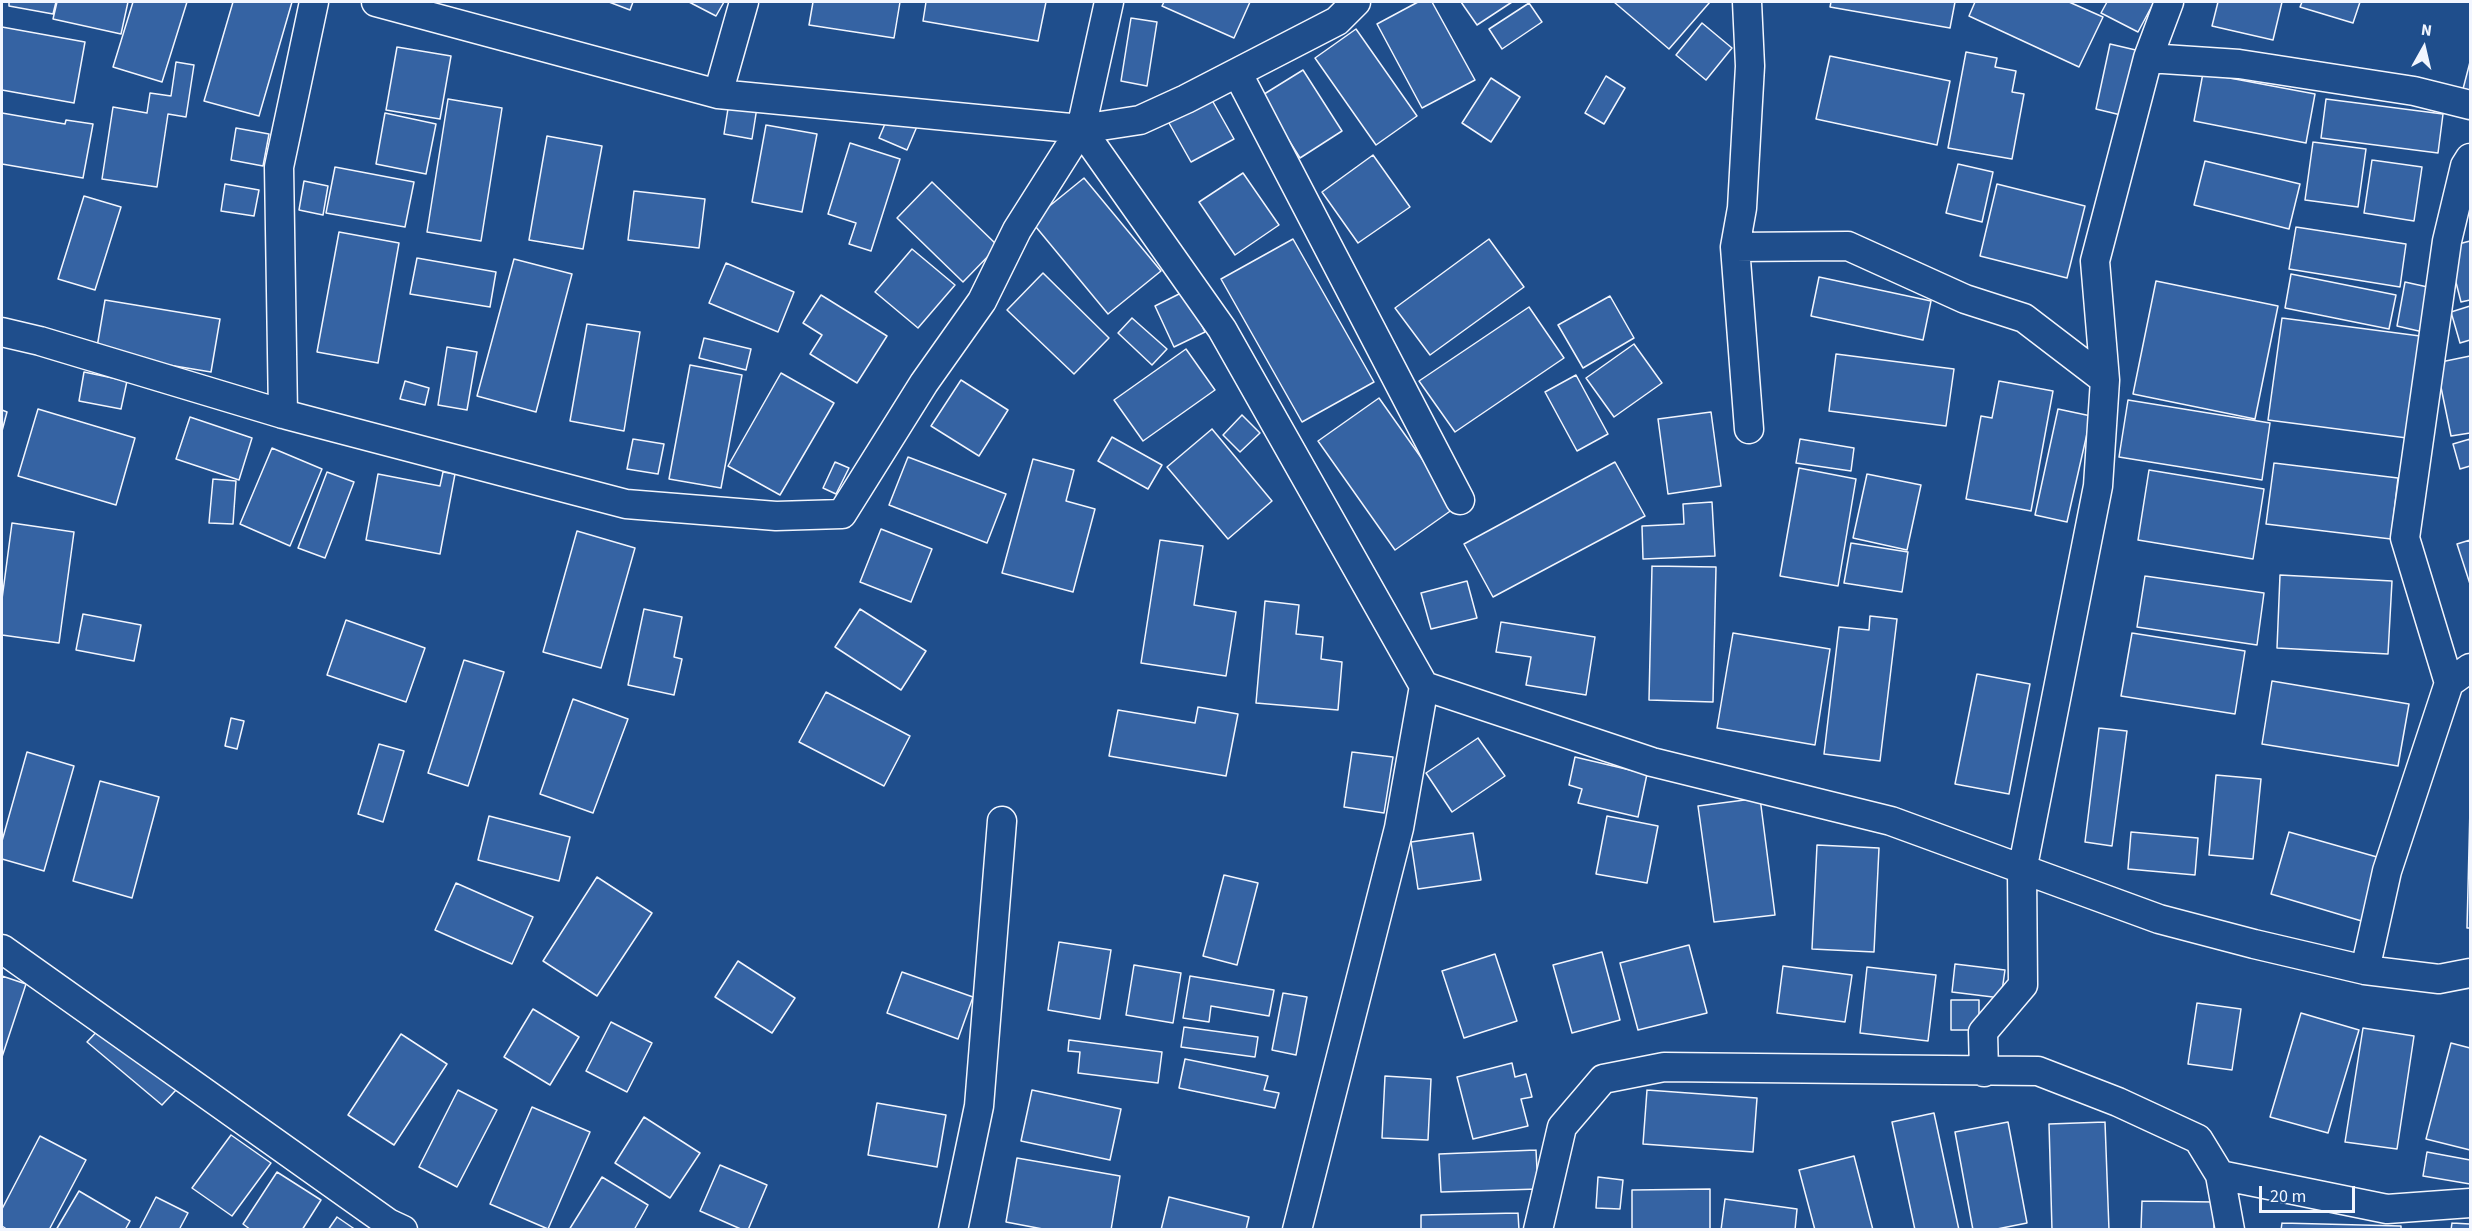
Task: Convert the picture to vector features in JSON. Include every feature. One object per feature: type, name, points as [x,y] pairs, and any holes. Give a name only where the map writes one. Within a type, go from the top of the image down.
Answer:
[{"type":"street","points":[[284,414],[279,167],[314,2]]},
{"type":"street","points":[[376,2],[718,94],[1081,129],[1140,120],[1238,74],[1337,21],[1356,2]]},
{"type":"street","points":[[718,94],[744,2]]},
{"type":"street","points":[[2,332],[40,341],[284,414],[626,504],[776,516],[842,514],[924,383],[982,302],[1017,230],[1081,129],[1109,2]]},
{"type":"street","points":[[1746,2],[1750,66],[1742,208],[1735,247],[1749,429]]},
{"type":"street","points":[[1984,1072],[1983,1032],[2023,985],[2022,871],[2098,486],[2105,380],[2095,261],[2148,58],[2169,2]]},
{"type":"street","points":[[2148,58],[2239,64],[2414,91],[2470,105]]},
{"type":"street","points":[[1238,74],[1460,500]]},
{"type":"street","points":[[1081,129],[1222,329],[1424,686],[1399,828],[1297,1230]]},
{"type":"street","points":[[2365,970],[2387,871],[2460,675],[2405,538],[2447,241],[2465,166],[2470,158]]},
{"type":"street","points":[[1735,247],[1848,246],[1965,299],[2025,318],[2105,380]]},
{"type":"street","points":[[1424,686],[1652,762],[1892,822],[2159,919],[2365,970],[2439,979],[2470,973]]},
{"type":"street","points":[[953,1230],[979,1106],[1002,821]]},
{"type":"street","points":[[2,949],[378,1216],[403,1230]]},
{"type":"street","points":[[1538,1230],[1562,1127],[1603,1079],[1664,1067],[1851,1067],[1984,1072],[2038,1071],[2118,1102],[2198,1139],[2220,1175],[2230,1230]]},
{"type":"street","points":[[2220,1175],[2387,1209],[2470,1203]]},
{"type":"building","points":[[9,2],[56,2],[53,14],[9,6]]},
{"type":"building","points":[[57,2],[128,2],[121,34],[53,19]]},
{"type":"building","points":[[133,2],[187,2],[162,82],[113,67]]},
{"type":"building","points":[[233,2],[292,2],[259,116],[204,101]]},
{"type":"building","points":[[609,2],[633,2],[630,10]]},
{"type":"building","points":[[689,2],[724,2],[716,16]]},
{"type":"building","points":[[813,2],[900,2],[894,38],[809,25]]},
{"type":"building","points":[[926,2],[1046,2],[1038,41],[923,21]]},
{"type":"building","points":[[1164,2],[1250,2],[1234,38],[1162,6]]},
{"type":"building","points":[[1418,2],[1432,2],[1475,80],[1422,108],[1377,24]]},
{"type":"building","points":[[1461,2],[1512,2],[1477,25]]},
{"type":"building","points":[[1614,2],[1710,2],[1669,49]]},
{"type":"building","points":[[1831,2],[1955,2],[1950,28],[1830,7]]},
{"type":"building","points":[[1975,2],[2069,2],[2103,17],[2079,67],[1969,16]]},
{"type":"building","points":[[2107,2],[2154,2],[2138,32],[2101,13]]},
{"type":"building","points":[[2218,2],[2282,2],[2273,40],[2212,26]]},
{"type":"building","points":[[2302,2],[2360,2],[2353,23],[2300,7]]},
{"type":"building","points":[[1529,3],[1542,22],[1502,49],[1489,29]]},
{"type":"building","points":[[1131,18],[1157,22],[1147,86],[1121,81]]},
{"type":"building","points":[[1702,23],[1732,48],[1706,80],[1676,55]]},
{"type":"building","points":[[2,27],[85,42],[74,103],[2,90]]},
{"type":"building","points":[[1356,29],[1417,116],[1376,145],[1315,58]]},
{"type":"building","points":[[2110,44],[2140,51],[2125,116],[2096,109]]},
{"type":"building","points":[[397,47],[451,56],[440,119],[386,110]]},
{"type":"building","points":[[1966,52],[1997,58],[1995,67],[2016,71],[2012,92],[2024,94],[2012,159],[1948,148]]},
{"type":"building","points":[[1830,56],[1950,81],[1937,145],[1816,119]]},
{"type":"building","points":[[176,62],[194,65],[186,117],[168,114],[157,187],[102,179],[113,107],[147,113],[150,93],[171,96]]},
{"type":"building","points":[[2470,62],[2470,91],[2463,89]]},
{"type":"building","points":[[1303,70],[1342,131],[1300,158],[1261,96]]},
{"type":"building","points":[[2203,73],[2315,94],[2306,143],[2194,121]]},
{"type":"building","points":[[1606,76],[1625,88],[1604,124],[1585,113]]},
{"type":"building","points":[[1491,78],[1520,97],[1491,142],[1462,123]]},
{"type":"building","points":[[1208,93],[1234,139],[1191,162],[1165,116]]},
{"type":"building","points":[[730,96],[758,101],[752,139],[724,134]]},
{"type":"building","points":[[448,99],[502,108],[481,241],[427,232]]},
{"type":"building","points":[[2326,99],[2443,114],[2438,153],[2321,138]]},
{"type":"building","points":[[890,112],[918,124],[907,150],[879,138]]},
{"type":"building","points":[[2,113],[65,124],[66,120],[93,124],[83,178],[2,164]]},
{"type":"building","points":[[385,113],[436,124],[426,174],[376,164]]},
{"type":"building","points":[[766,125],[817,134],[802,212],[752,202]]},
{"type":"building","points":[[236,128],[269,134],[263,166],[231,160]]},
{"type":"building","points":[[547,136],[602,146],[583,249],[529,240]]},
{"type":"building","points":[[2313,142],[2366,149],[2358,207],[2305,200]]},
{"type":"building","points":[[850,143],[900,159],[871,251],[849,244],[856,223],[828,214]]},
{"type":"building","points":[[1373,155],[1410,207],[1358,243],[1322,192]]},
{"type":"building","points":[[2372,160],[2422,167],[2414,221],[2364,213]]},
{"type":"building","points":[[2205,161],[2300,184],[2289,229],[2194,205]]},
{"type":"building","points":[[1958,164],[1993,172],[1982,222],[1946,213]]},
{"type":"building","points":[[335,167],[414,182],[405,227],[326,213]]},
{"type":"building","points":[[1243,173],[1279,225],[1235,255],[1199,202]]},
{"type":"building","points":[[1084,178],[1161,271],[1108,314],[1031,221]]},
{"type":"building","points":[[304,181],[328,186],[323,215],[299,210]]},
{"type":"building","points":[[932,182],[998,246],[963,282],[897,218]]},
{"type":"building","points":[[225,184],[259,190],[254,216],[221,211]]},
{"type":"building","points":[[1997,184],[2085,206],[2067,278],[1980,256]]},
{"type":"building","points":[[634,191],[705,199],[699,248],[628,240]]},
{"type":"building","points":[[84,196],[121,207],[95,290],[58,279]]},
{"type":"building","points":[[2296,227],[2406,244],[2400,287],[2289,269]]},
{"type":"building","points":[[339,232],[399,243],[378,363],[317,352]]},
{"type":"building","points":[[1293,239],[1374,382],[1302,422],[1221,279]]},
{"type":"building","points":[[1489,239],[1524,287],[1430,355],[1395,308]]},
{"type":"building","points":[[2470,241],[2470,300],[2461,302],[2447,247]]},
{"type":"building","points":[[912,249],[955,285],[918,328],[875,292]]},
{"type":"building","points":[[417,258],[496,272],[490,307],[410,294]]},
{"type":"building","points":[[514,259],[572,274],[536,412],[477,396]]},
{"type":"building","points":[[726,263],[794,292],[778,332],[709,303]]},
{"type":"building","points":[[1043,273],[1109,338],[1074,374],[1007,310]]},
{"type":"building","points":[[2291,274],[2396,295],[2389,329],[2285,308]]},
{"type":"building","points":[[1819,277],[1931,301],[1923,340],[1811,316]]},
{"type":"building","points":[[2156,281],[2278,306],[2255,419],[2133,394]]},
{"type":"building","points":[[2405,282],[2432,288],[2423,332],[2397,326]]},
{"type":"building","points":[[1185,291],[1205,332],[1174,347],[1155,306]]},
{"type":"building","points":[[821,295],[887,336],[857,383],[810,354],[822,335],[803,323]]},
{"type":"building","points":[[1610,296],[1634,338],[1583,368],[1558,325]]},
{"type":"building","points":[[105,300],[220,319],[211,372],[96,353]]},
{"type":"building","points":[[2470,306],[2470,340],[2460,343],[2451,312]]},
{"type":"building","points":[[1529,307],[1564,358],[1455,432],[1419,381]]},
{"type":"building","points":[[1132,318],[1167,349],[1152,365],[1118,333]]},
{"type":"building","points":[[2282,318],[2420,336],[2407,438],[2268,420]]},
{"type":"building","points":[[587,324],[640,332],[624,431],[570,421]]},
{"type":"building","points":[[704,338],[751,349],[746,370],[699,358]]},
{"type":"building","points":[[1634,344],[1662,383],[1614,417],[1586,378]]},
{"type":"building","points":[[447,347],[477,352],[467,410],[438,405]]},
{"type":"building","points":[[1186,349],[1215,390],[1143,441],[1114,400]]},
{"type":"building","points":[[1836,354],[1954,369],[1946,426],[1829,411]]},
{"type":"building","points":[[2470,356],[2470,433],[2451,436],[2436,363]]},
{"type":"building","points":[[690,365],[742,375],[721,488],[669,479]]},
{"type":"building","points":[[84,372],[127,381],[121,409],[79,401]]},
{"type":"building","points":[[781,373],[834,403],[780,495],[728,466]]},
{"type":"building","points":[[1576,375],[1608,434],[1577,451],[1545,392]]},
{"type":"building","points":[[961,380],[1008,410],[979,456],[931,426]]},
{"type":"building","points":[[405,381],[429,388],[425,405],[400,399]]},
{"type":"building","points":[[1999,381],[2053,391],[2031,511],[1966,499],[1981,416],[1992,418]]},
{"type":"building","points":[[1379,398],[1456,507],[1395,550],[1318,441]]},
{"type":"building","points":[[2128,400],[2270,423],[2262,480],[2119,457]]},
{"type":"building","points":[[38,409],[135,438],[116,505],[18,476]]},
{"type":"building","points":[[2058,409],[2091,416],[2067,522],[2035,515]]},
{"type":"building","points":[[2,410],[7,412],[2,431]]},
{"type":"building","points":[[1711,412],[1721,486],[1668,494],[1658,419]]},
{"type":"building","points":[[1242,415],[1260,433],[1240,452],[1223,435]]},
{"type":"building","points":[[190,417],[252,438],[239,480],[176,459]]},
{"type":"building","points":[[1212,429],[1272,501],[1228,539],[1167,467]]},
{"type":"building","points":[[1112,437],[1162,465],[1148,489],[1098,461]]},
{"type":"building","points":[[633,439],[664,444],[658,474],[627,469]]},
{"type":"building","points":[[1800,439],[1854,448],[1851,471],[1796,463]]},
{"type":"building","points":[[2470,439],[2470,466],[2460,469],[2453,444]]},
{"type":"building","points":[[272,448],[322,469],[290,546],[240,524]]},
{"type":"building","points":[[908,457],[1006,494],[987,543],[889,505]]},
{"type":"building","points":[[1033,459],[1074,470],[1066,501],[1095,509],[1073,592],[1002,573]]},
{"type":"building","points":[[835,462],[849,468],[836,494],[823,488]]},
{"type":"building","points":[[1615,462],[1645,516],[1493,597],[1464,544]]},
{"type":"building","points":[[2274,463],[2398,478],[2391,539],[2266,524]]},
{"type":"building","points":[[1799,468],[1856,479],[1838,586],[1780,576]]},
{"type":"building","points":[[2149,470],[2264,489],[2253,559],[2138,540]]},
{"type":"building","points":[[327,472],[354,482],[325,558],[298,548]]},
{"type":"building","points":[[443,472],[455,474],[440,554],[366,540],[378,474],[440,486]]},
{"type":"building","points":[[1867,474],[1921,485],[1907,550],[1853,538]]},
{"type":"building","points":[[213,479],[236,481],[233,524],[209,523]]},
{"type":"building","points":[[1712,502],[1715,556],[1643,559],[1642,526],[1684,524],[1683,504]]},
{"type":"building","points":[[12,523],[74,532],[59,643],[2,635],[2,599]]},
{"type":"building","points":[[881,529],[932,549],[911,602],[860,582]]},
{"type":"building","points":[[577,531],[635,548],[601,668],[543,652]]},
{"type":"building","points":[[1160,540],[1203,546],[1194,605],[1236,612],[1226,676],[1141,663]]},
{"type":"building","points":[[2470,540],[2470,584],[2457,544]]},
{"type":"building","points":[[1851,543],[1908,552],[1902,592],[1844,583]]},
{"type":"building","points":[[1652,566],[1716,567],[1713,702],[1649,700]]},
{"type":"building","points":[[2280,575],[2392,581],[2388,654],[2277,648]]},
{"type":"building","points":[[2145,576],[2264,593],[2257,645],[2137,627]]},
{"type":"building","points":[[1467,581],[1477,618],[1431,629],[1421,593]]},
{"type":"building","points":[[1265,601],[1299,605],[1296,634],[1323,637],[1321,659],[1342,662],[1338,710],[1256,703]]},
{"type":"building","points":[[644,609],[682,617],[674,657],[682,659],[674,695],[628,685]]},
{"type":"building","points":[[860,609],[926,651],[901,690],[835,647]]},
{"type":"building","points":[[83,614],[141,625],[134,661],[76,650]]},
{"type":"building","points":[[1870,616],[1897,619],[1880,761],[1824,754],[1839,627],[1869,630]]},
{"type":"building","points":[[346,620],[425,648],[406,702],[327,675]]},
{"type":"building","points":[[1501,622],[1595,637],[1586,695],[1526,685],[1531,657],[1496,652]]},
{"type":"building","points":[[1733,633],[1830,649],[1815,745],[1717,728]]},
{"type":"building","points":[[2132,633],[2245,651],[2235,714],[2121,696]]},
{"type":"building","points":[[464,660],[504,672],[468,786],[428,773]]},
{"type":"building","points":[[1977,674],[2030,684],[2009,794],[1955,784]]},
{"type":"building","points":[[2272,681],[2409,704],[2398,766],[2262,744]]},
{"type":"building","points":[[826,692],[910,736],[884,786],[799,742]]},
{"type":"building","points":[[573,699],[628,719],[593,813],[540,794]]},
{"type":"building","points":[[1198,707],[1238,714],[1226,776],[1109,756],[1118,710],[1195,723]]},
{"type":"building","points":[[231,718],[244,721],[237,749],[225,746]]},
{"type":"building","points":[[2099,728],[2127,731],[2112,846],[2085,842]]},
{"type":"building","points":[[1478,738],[1505,776],[1452,812],[1426,773]]},
{"type":"building","points":[[379,744],[404,751],[383,822],[358,814]]},
{"type":"building","points":[[27,752],[74,766],[44,871],[2,859],[2,841]]},
{"type":"building","points":[[1352,752],[1393,757],[1384,813],[1344,807]]},
{"type":"building","points":[[1575,757],[1647,774],[1638,817],[1578,803],[1582,789],[1569,785]]},
{"type":"building","points":[[2216,775],[2261,779],[2253,859],[2209,855]]},
{"type":"building","points":[[100,781],[159,797],[132,898],[73,881]]},
{"type":"building","points":[[1760,798],[1775,915],[1714,922],[1698,806]]},
{"type":"building","points":[[2470,808],[2470,928],[2467,928]]},
{"type":"building","points":[[489,816],[570,837],[559,881],[478,860]]},
{"type":"building","points":[[1607,816],[1658,826],[1647,883],[1596,874]]},
{"type":"building","points":[[2131,832],[2198,838],[2195,875],[2128,869]]},
{"type":"building","points":[[2289,832],[2384,859],[2365,922],[2271,894]]},
{"type":"building","points":[[1473,833],[1481,880],[1418,889],[1411,842]]},
{"type":"building","points":[[1817,845],[1879,848],[1874,952],[1812,949]]},
{"type":"building","points":[[1224,875],[1258,883],[1237,965],[1203,956]]},
{"type":"building","points":[[597,877],[652,913],[597,996],[543,961]]},
{"type":"building","points":[[456,883],[533,917],[512,964],[435,930]]},
{"type":"building","points":[[1059,942],[1111,950],[1100,1019],[1048,1010]]},
{"type":"building","points":[[1689,945],[1707,1013],[1638,1030],[1620,963]]},
{"type":"building","points":[[1602,952],[1620,1020],[1572,1033],[1553,965]]},
{"type":"building","points":[[1495,954],[1517,1021],[1464,1038],[1442,971]]},
{"type":"building","points":[[738,961],[795,998],[772,1033],[715,997]]},
{"type":"building","points":[[1955,964],[2005,970],[2001,998],[1952,992]]},
{"type":"building","points":[[1134,965],[1181,973],[1173,1023],[1126,1015]]},
{"type":"building","points":[[1783,966],[1852,975],[1845,1022],[1777,1013]]},
{"type":"building","points":[[1867,967],[1936,975],[1928,1041],[1860,1033]]},
{"type":"building","points":[[902,972],[973,997],[958,1039],[887,1013]]},
{"type":"building","points":[[2,976],[26,984],[2,1057]]},
{"type":"building","points":[[1190,976],[1274,990],[1269,1016],[1211,1006],[1209,1022],[1183,1018]]},
{"type":"building","points":[[1283,993],[1307,997],[1296,1055],[1272,1050]]},
{"type":"building","points":[[1951,1000],[1979,1000],[1979,1030],[1951,1030]]},
{"type":"building","points":[[2197,1003],[2241,1009],[2232,1070],[2188,1064]]},
{"type":"building","points":[[533,1009],[579,1037],[550,1085],[504,1057]]},
{"type":"building","points":[[2301,1013],[2359,1030],[2328,1133],[2270,1117]]},
{"type":"building","points":[[611,1022],[652,1043],[627,1092],[586,1071]]},
{"type":"building","points":[[102,1026],[176,1090],[162,1105],[87,1042]]},
{"type":"building","points":[[1184,1027],[1258,1037],[1255,1057],[1181,1047]]},
{"type":"building","points":[[2363,1028],[2414,1036],[2397,1149],[2345,1142]]},
{"type":"building","points":[[401,1034],[447,1064],[394,1145],[348,1115]]},
{"type":"building","points":[[1069,1040],[1162,1052],[1158,1083],[1078,1073],[1080,1052],[1068,1051]]},
{"type":"building","points":[[2451,1043],[2470,1048],[2470,1150],[2426,1139]]},
{"type":"building","points":[[1185,1059],[1268,1076],[1264,1090],[1279,1093],[1275,1108],[1179,1088]]},
{"type":"building","points":[[1512,1063],[1515,1077],[1526,1074],[1532,1097],[1521,1099],[1528,1126],[1473,1139],[1457,1077]]},
{"type":"building","points":[[1385,1076],[1431,1079],[1428,1140],[1382,1138]]},
{"type":"building","points":[[458,1090],[497,1110],[457,1187],[419,1167]]},
{"type":"building","points":[[1032,1090],[1121,1109],[1110,1160],[1021,1141]]},
{"type":"building","points":[[1647,1090],[1757,1098],[1753,1152],[1643,1144]]},
{"type":"building","points":[[877,1103],[946,1115],[937,1167],[868,1155]]},
{"type":"building","points":[[532,1107],[590,1132],[548,1229],[490,1204]]},
{"type":"building","points":[[1934,1113],[1959,1230],[1915,1230],[1892,1122]]},
{"type":"building","points":[[644,1117],[700,1153],[670,1198],[615,1163]]},
{"type":"building","points":[[2008,1122],[2027,1223],[1992,1230],[1973,1230],[1955,1132]]},
{"type":"building","points":[[2105,1122],[2109,1230],[2052,1230],[2049,1124]]},
{"type":"building","points":[[231,1135],[271,1163],[232,1216],[192,1188]]},
{"type":"building","points":[[40,1136],[86,1160],[49,1230],[8,1230],[2,1226],[2,1209]]},
{"type":"building","points":[[1536,1150],[1538,1189],[1441,1192],[1439,1154]]},
{"type":"building","points":[[2427,1152],[2470,1160],[2470,1184],[2423,1176]]},
{"type":"building","points":[[1854,1156],[1873,1230],[1815,1230],[1799,1170]]},
{"type":"building","points":[[1017,1158],[1120,1176],[1111,1230],[1048,1230],[1006,1222]]},
{"type":"building","points":[[720,1165],[767,1185],[748,1230],[743,1230],[700,1211]]},
{"type":"building","points":[[277,1172],[321,1200],[302,1230],[251,1230],[243,1224]]},
{"type":"building","points":[[602,1177],[648,1205],[634,1230],[569,1230]]},
{"type":"building","points":[[1598,1177],[1623,1180],[1620,1209],[1596,1208]]},
{"type":"building","points":[[1710,1189],[1710,1230],[1632,1230],[1632,1190]]},
{"type":"building","points":[[79,1191],[130,1221],[125,1230],[56,1230]]},
{"type":"building","points":[[156,1197],[188,1213],[179,1230],[139,1230]]},
{"type":"building","points":[[1169,1197],[1249,1217],[1246,1230],[1161,1230]]},
{"type":"building","points":[[1725,1199],[1797,1209],[1795,1230],[1721,1230]]},
{"type":"building","points":[[2142,1201],[2214,1202],[2214,1230],[2141,1230]]},
{"type":"building","points":[[1518,1213],[1519,1230],[1421,1230],[1421,1215]]},
{"type":"building","points":[[337,1217],[356,1230],[328,1230]]},
{"type":"building","points":[[2282,1223],[2401,1226],[2401,1230],[2281,1230]]},
{"type":"building","points":[[2452,1223],[2470,1224],[2470,1230],[2451,1230]]}]
